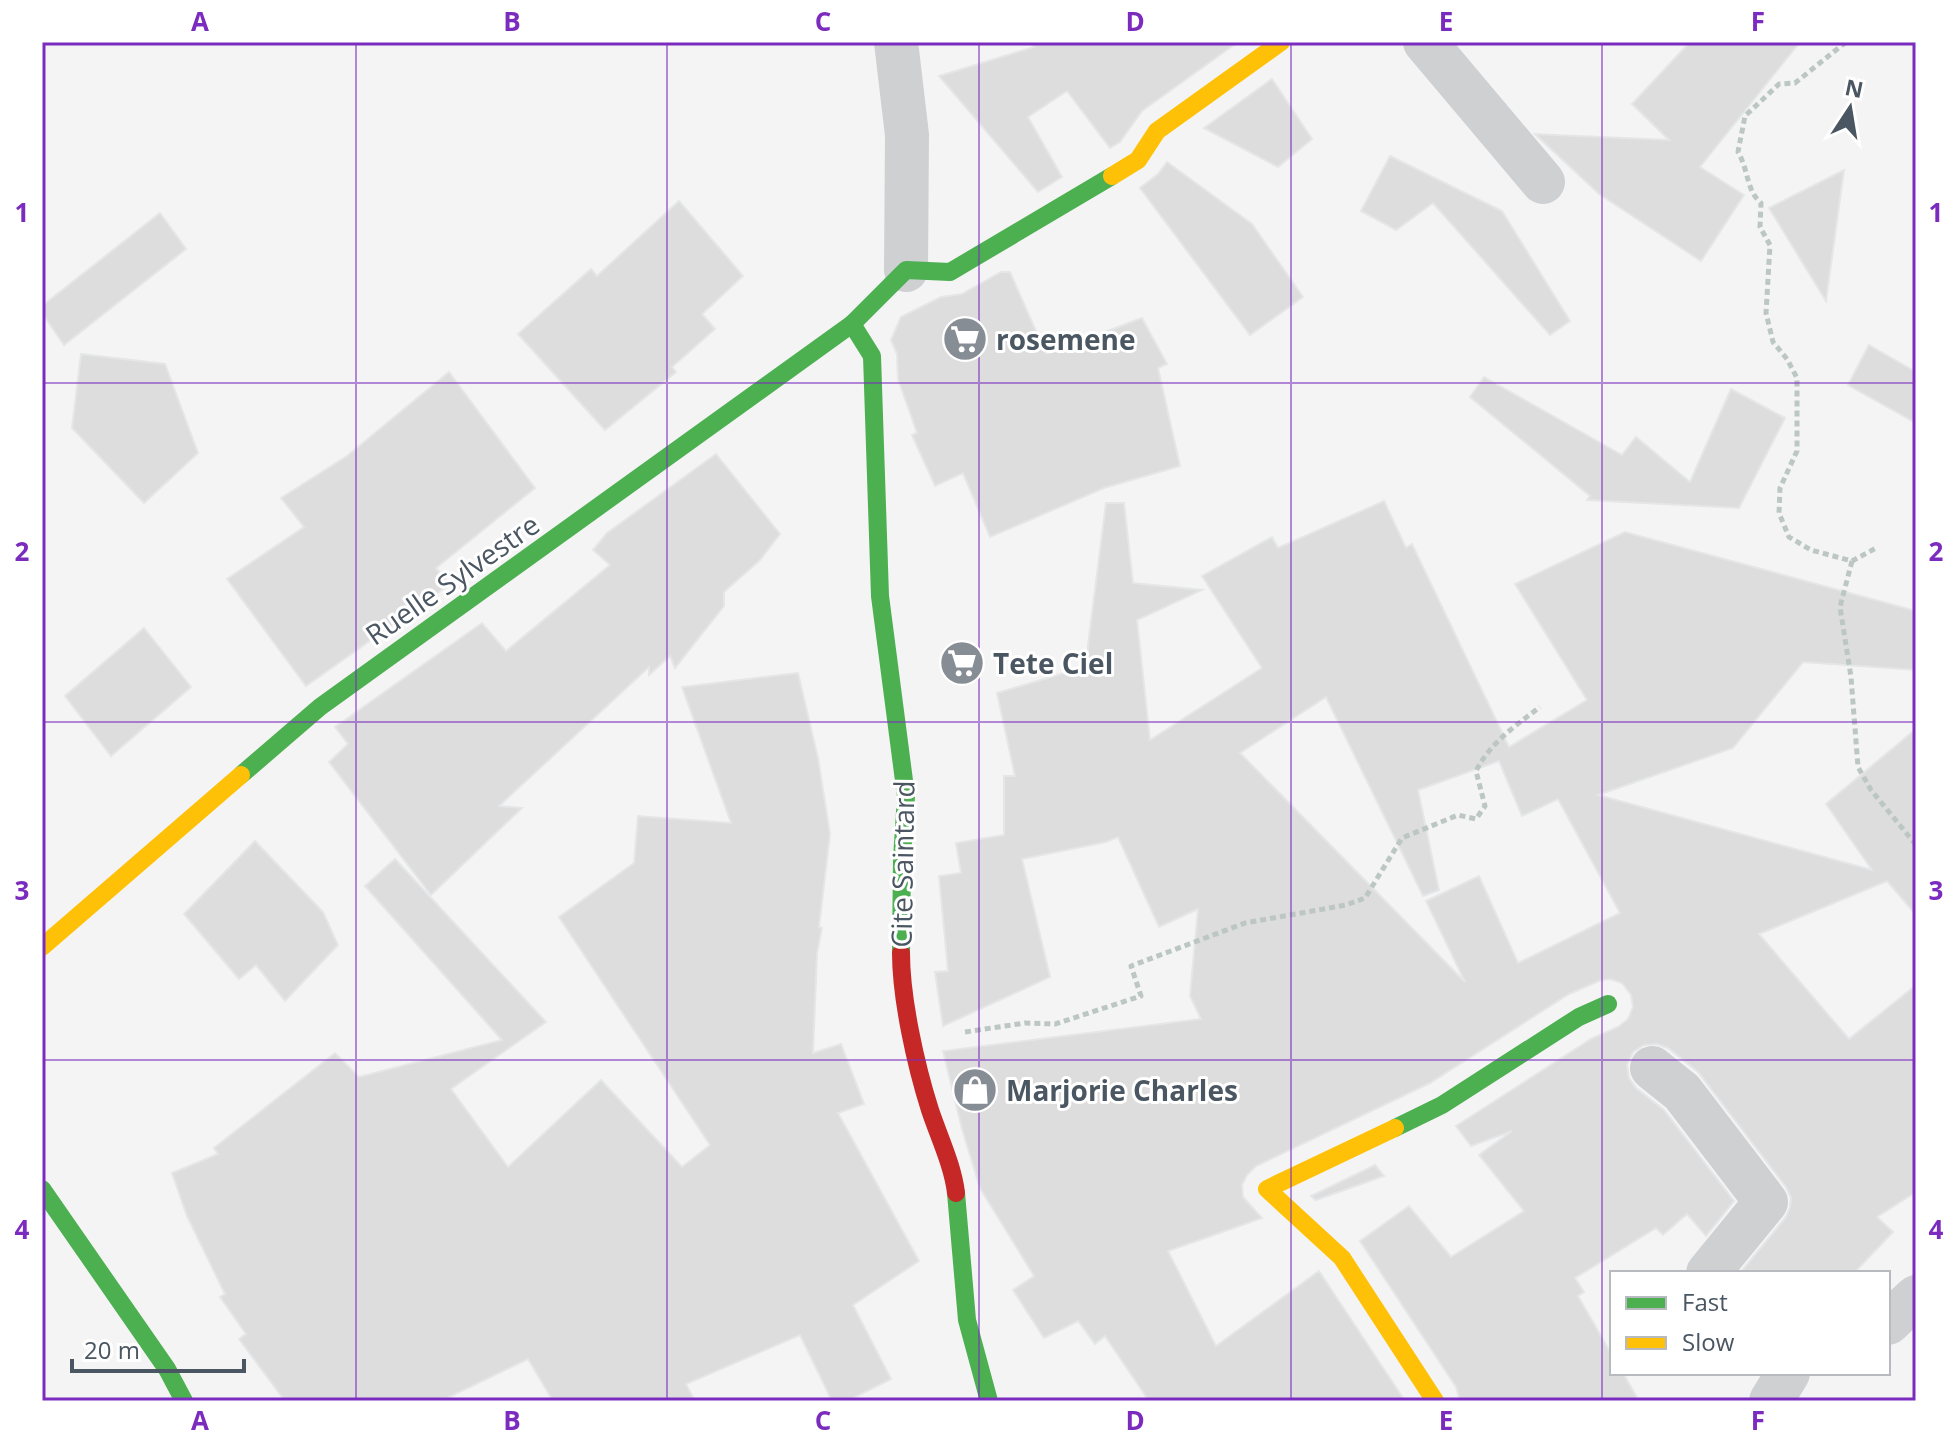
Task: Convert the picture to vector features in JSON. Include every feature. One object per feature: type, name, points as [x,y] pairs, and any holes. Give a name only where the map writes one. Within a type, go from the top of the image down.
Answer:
[{"type":"street","points":[[896,42],[907,135],[906,270],[950,272],[1138,160],[1157,131],[1281,42]]},
{"type":"street","points":[[1425,42],[1543,182]]},
{"type":"street","name":"Ruelle Sylvestre","points":[[42,947],[320,707],[852,324],[906,270]]},
{"type":"street","name":"Cite Saintard","points":[[852,324],[872,356],[880,596],[906,796],[901,972],[928,1103],[955,1187],[967,1320],[989,1401]]},
{"type":"street","points":[[1435,1401],[1342,1258],[1267,1189],[1442,1105],[1579,1017],[1608,1004]]},
{"type":"street","points":[[1652,1068],[1682,1092],[1766,1202],[1710,1271]]},
{"type":"street","points":[[42,1189],[167,1369],[184,1401]]},
{"type":"street","points":[[1890,1321],[1916,1297]]},
{"type":"street","points":[[1771,1401],[1787,1375]]},
{"type":"path","points":[[1846,42],[1795,83],[1779,84],[1745,116],[1738,152],[1747,167],[1751,195],[1761,203],[1760,227],[1770,245],[1766,313],[1773,342],[1797,378],[1797,451],[1780,488],[1779,513],[1789,537],[1811,550],[1852,561],[1878,547]]},
{"type":"path","points":[[1852,561],[1840,607],[1851,677],[1858,767],[1871,790],[1916,845]]},
{"type":"path","points":[[913,1038],[1025,1023],[1055,1024],[1141,996],[1131,966],[1245,923],[1346,905],[1365,898],[1402,838],[1458,815],[1476,819],[1485,806],[1476,771],[1484,755],[1540,707]]},
{"type":"building","points":[[1030,42],[1238,42],[1142,111],[1120,142],[1110,148],[1067,91],[1028,117],[1062,177],[1038,192],[939,76],[1034,47]]},
{"type":"building","points":[[1690,42],[1800,42],[1700,167],[1744,195],[1701,261],[1599,194],[1535,134],[1669,140],[1632,104]]},
{"type":"building","points":[[1272,79],[1312,139],[1278,167],[1204,128]]},
{"type":"building","points":[[1390,156],[1502,211],[1570,321],[1550,335],[1433,203],[1396,230],[1361,211]]},
{"type":"building","points":[[1167,162],[1252,224],[1303,297],[1250,335],[1140,188],[1158,174]]},
{"type":"building","points":[[1844,170],[1826,301],[1769,208]]},
{"type":"building","points":[[679,201],[743,276],[702,314],[715,329],[672,367],[676,372],[605,430],[518,334],[591,269],[597,276]]},
{"type":"building","points":[[160,213],[186,249],[64,345],[42,313],[42,306]]},
{"type":"building","points":[[1001,272],[1010,272],[1046,354],[1142,318],[1167,364],[1158,368],[1180,466],[1104,488],[990,537],[963,473],[935,486],[912,435],[917,433],[898,379],[897,354],[891,340],[901,317],[941,297],[962,294]]},
{"type":"building","points":[[1869,345],[1916,372],[1916,423],[1848,385]]},
{"type":"building","points":[[81,354],[165,364],[198,453],[144,503],[72,428]]},
{"type":"building","points":[[449,372],[535,488],[436,568],[450,584],[306,686],[227,579],[304,527],[281,498],[347,456]]},
{"type":"building","points":[[1484,377],[1622,455],[1636,437],[1690,482],[1731,389],[1785,418],[1739,508],[1587,500],[1590,496],[1470,397]]},
{"type":"building","points":[[716,454],[780,534],[760,560],[724,592],[724,606],[675,668],[670,656],[649,675],[649,667],[499,806],[522,808],[431,895],[329,762],[348,744],[335,727],[482,623],[506,651],[610,565],[593,550],[607,533]]},
{"type":"building","points":[[1384,501],[1406,548],[1412,544],[1509,747],[1587,700],[1515,584],[1625,532],[1916,611],[1916,670],[1803,662],[1733,748],[1598,795],[1872,870],[1826,804],[1916,729],[1916,915],[1887,881],[1759,934],[1849,1039],[1916,985],[1916,1192],[1877,1217],[1893,1232],[1856,1271],[1742,1271],[1786,1217],[1791,1198],[1786,1187],[1698,1072],[1668,1048],[1657,1044],[1644,1045],[1633,1052],[1627,1065],[1629,1078],[1636,1088],[1664,1110],[1734,1201],[1706,1236],[1687,1214],[1663,1235],[1656,1228],[1575,1278],[1584,1292],[1578,1296],[1610,1352],[1610,1375],[1624,1375],[1639,1401],[1460,1401],[1456,1387],[1360,1241],[1409,1206],[1451,1257],[1524,1211],[1479,1155],[1512,1131],[1471,1146],[1456,1126],[1591,1039],[1628,1019],[1633,1007],[1631,995],[1622,983],[1610,979],[1569,994],[1430,1083],[1256,1166],[1242,1185],[1243,1197],[1262,1218],[1168,1251],[1216,1346],[1319,1271],[1405,1401],[1149,1401],[1105,1336],[1095,1344],[1078,1321],[1044,1338],[1013,1290],[1034,1276],[980,1188],[943,1051],[1201,1019],[1190,996],[1198,909],[1159,927],[1118,837],[1022,859],[1050,977],[943,1026],[935,972],[948,971],[939,876],[961,873],[956,843],[1004,835],[1004,776],[1015,776],[997,693],[1088,666],[1106,503],[1124,503],[1133,583],[1202,590],[1137,620],[1150,740],[1262,668],[1202,576],[1272,537],[1278,548]],"holes":[[[1326,697],[1423,896],[1439,890],[1418,790],[1499,761],[1522,816],[1558,799],[1620,913],[1518,963],[1479,876],[1426,901],[1465,982],[1240,753]]]},
{"type":"building","points":[[144,628],[191,687],[111,756],[65,696]]},
{"type":"building","points":[[798,673],[818,758],[830,834],[819,927],[822,928],[817,953],[813,1053],[841,1044],[864,1104],[838,1113],[919,1261],[853,1305],[891,1379],[847,1401],[832,1401],[800,1335],[686,1384],[695,1401],[553,1401],[528,1359],[441,1401],[285,1401],[239,1339],[246,1334],[220,1297],[225,1294],[187,1216],[172,1173],[218,1154],[214,1148],[335,1053],[359,1077],[502,1040],[365,886],[395,859],[546,1022],[451,1089],[508,1167],[601,1080],[682,1167],[710,1145],[559,917],[634,863],[638,816],[731,823],[682,687]]},
{"type":"building","points":[[255,841],[323,912],[338,945],[285,1001],[256,965],[239,979],[184,914]]},
{"type":"building","points":[[1375,1165],[1384,1176],[1316,1200],[1311,1196]]},
{"type":"traffic: fast","points":[[241,775],[320,707],[852,324],[906,270],[950,272],[1112,176]]},
{"type":"traffic: fast","points":[[852,324],[872,356],[880,596],[906,796],[901,953]]},
{"type":"traffic: fast","points":[[1395,1128],[1442,1105],[1579,1017],[1608,1004]]},
{"type":"traffic: fast","points":[[42,1189],[167,1369],[184,1401]]},
{"type":"traffic: fast","points":[[956,1193],[967,1320],[989,1401]]},
{"type":"traffic: slow","points":[[1112,176],[1138,160],[1157,131],[1281,42]]},
{"type":"traffic: slow","points":[[42,947],[241,775]]},
{"type":"traffic: slow","points":[[1395,1128],[1267,1189],[1342,1258],[1435,1401]]},
{"type":"traffic: jam","points":[[901,953],[906,1011],[915,1053],[956,1193]]},
{"type":"place","name":"rosemene","points":[[965,339]]},
{"type":"place","name":"Tete Ciel","points":[[962,663]]},
{"type":"place","name":"Marjorie Charles","points":[[975,1090]]}]
